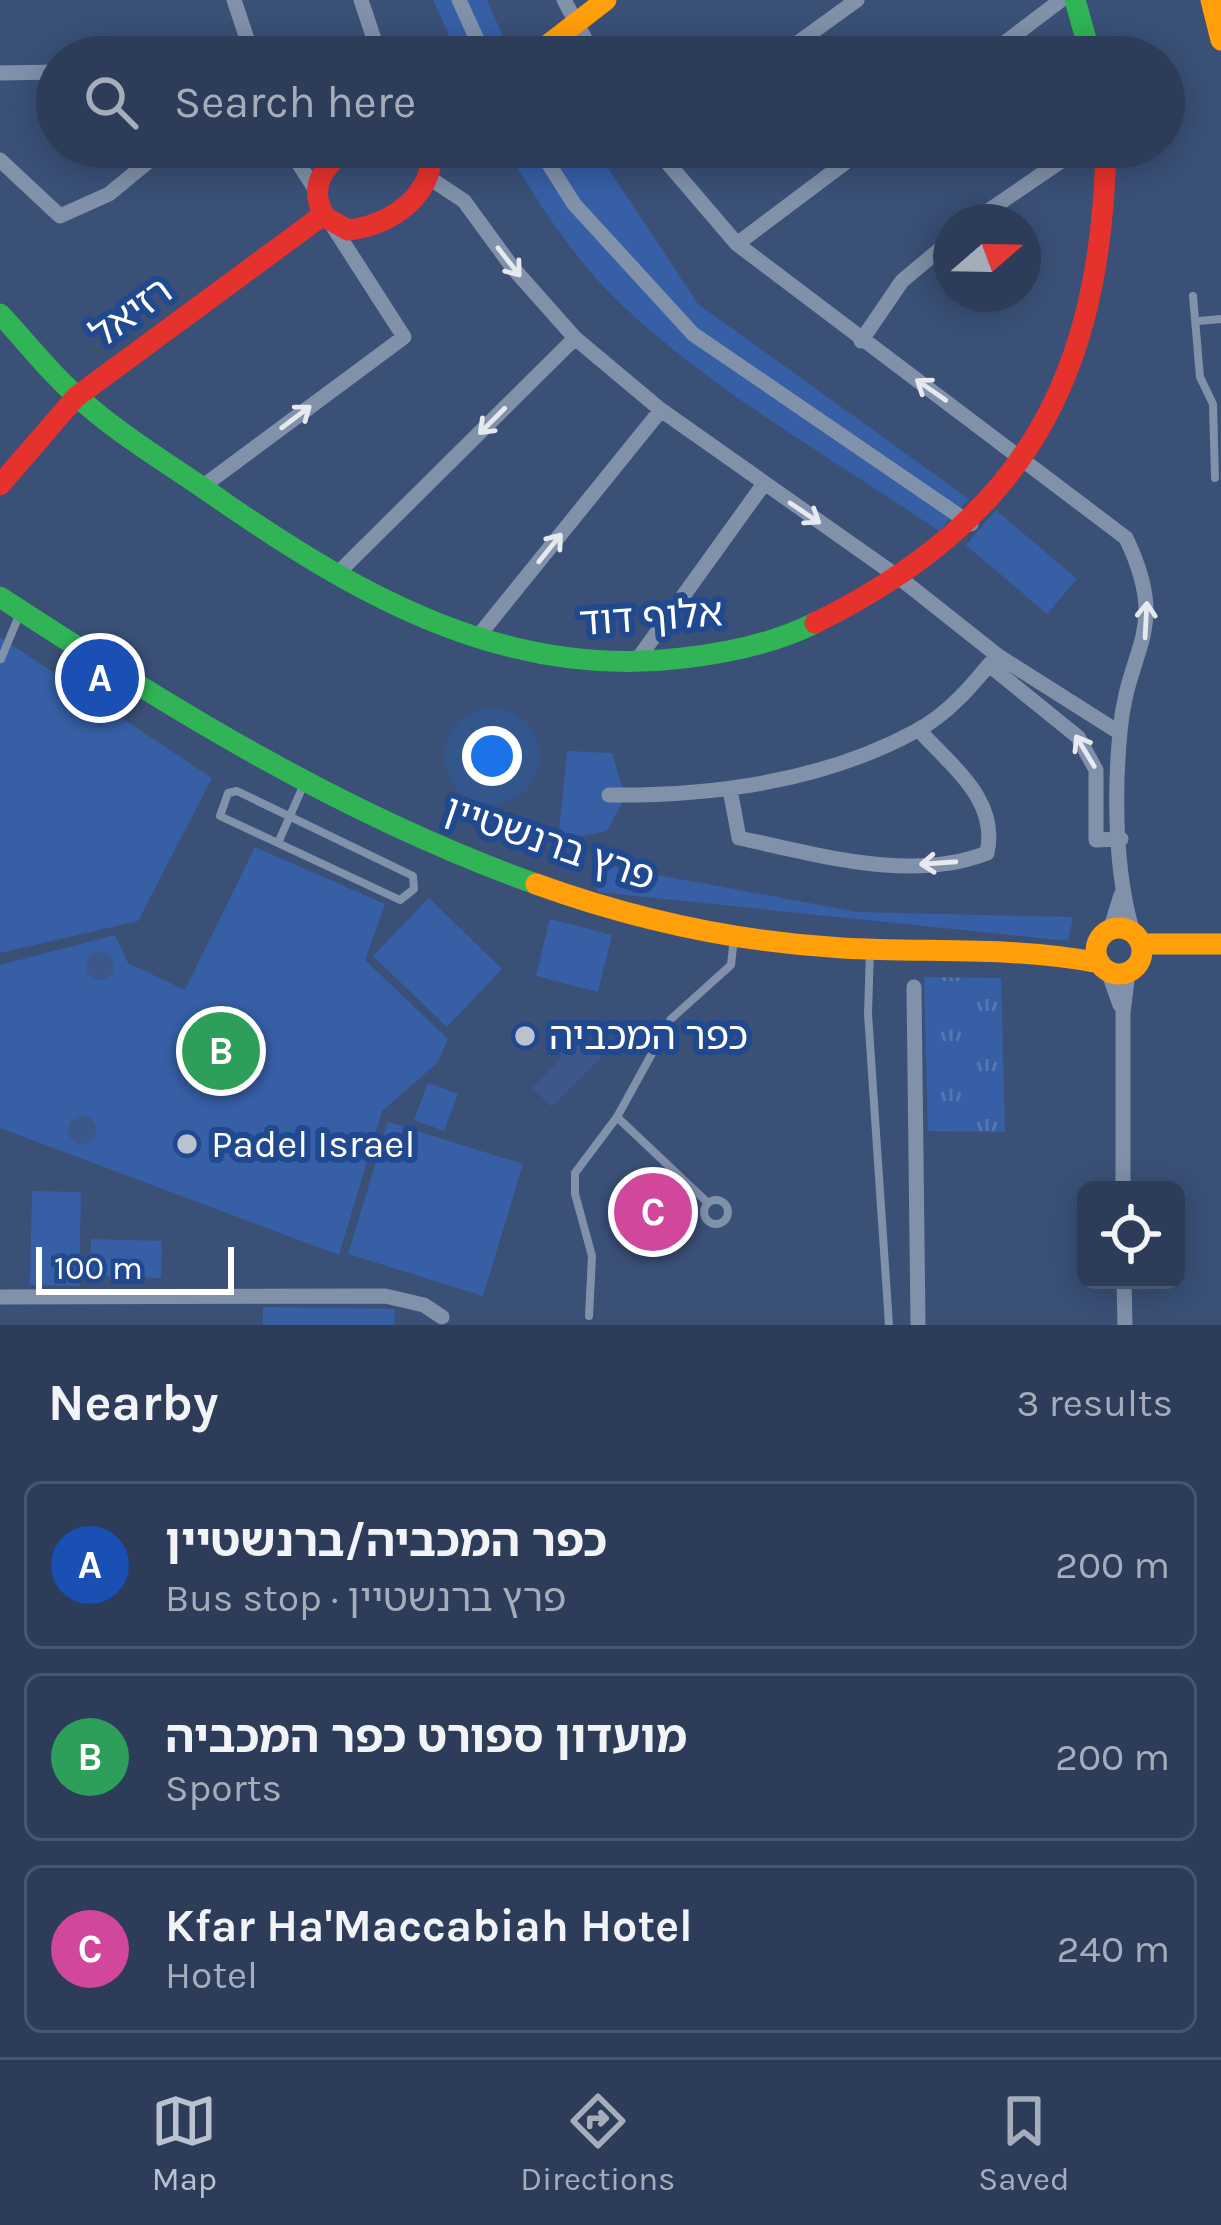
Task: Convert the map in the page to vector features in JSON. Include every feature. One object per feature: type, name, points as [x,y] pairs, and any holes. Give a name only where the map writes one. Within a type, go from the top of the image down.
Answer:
[{"type":"street","points":[[234,0],[246,36]]},
{"type":"street","points":[[361,0],[373,36]]},
{"type":"street","points":[[459,0],[475,36]]},
{"type":"street","points":[[564,0],[581,36]]},
{"type":"street","points":[[558,36],[606,0]]},
{"type":"street","points":[[807,36],[857,0]]},
{"type":"street","points":[[1014,36],[1061,0]]},
{"type":"street","points":[[1075,0],[1084,36]]},
{"type":"street","points":[[1210,0],[1221,40]]},
{"type":"street","points":[[0,73],[36,72]]},
{"type":"street","points":[[0,160],[60,216],[109,194],[141,168]]},
{"type":"street","points":[[202,487],[404,337],[338,230],[319,178],[309,168]]},
{"type":"street","points":[[319,178],[328,168]]},
{"type":"street","points":[[430,168],[430,179],[464,201],[513,268],[575,338],[661,410],[902,579],[1078,737],[1096,770],[1096,840],[1121,838]]},
{"type":"street","points":[[551,168],[574,204],[693,334],[970,524]]},
{"type":"street","points":[[672,168],[737,244],[861,341],[1108,519],[1126,538],[1143,572],[1150,616],[1120,733],[1124,1181]]},
{"type":"street","points":[[737,244],[838,168]]},
{"type":"street","points":[[998,204],[1051,168]]},
{"type":"street","name":"אלוף דוד","points":[[0,314],[76,397],[336,575],[476,639],[556,659],[635,663],[697,658],[748,646],[861,603],[902,579],[970,524],[1026,458],[1083,335],[1100,250],[1106,168]]},
{"type":"street","name":"רזיאל","points":[[0,485],[76,397],[338,230],[371,227],[399,211],[430,179]]},
{"type":"street","points":[[861,341],[902,281],[933,254]]},
{"type":"street","points":[[336,575],[575,338]]},
{"type":"street","points":[[476,639],[661,410]]},
{"type":"street","points":[[635,663],[763,485]]},
{"type":"street","name":"פרץ ברנשטיין","points":[[0,586],[64,638]]},
{"type":"street","name":"פרץ ברנשטיין","points":[[0,597],[190,718],[432,844],[527,883],[650,917],[870,949],[1221,956]]},
{"type":"street","points":[[993,660],[1120,733]]},
{"type":"street","points":[[609,795],[730,789],[859,756],[919,730],[963,695],[993,660]]},
{"type":"street","points":[[730,789],[740,838],[879,864],[970,860],[987,853],[993,827],[984,803],[919,730]]},
{"type":"street","name":"פרץ ברנשטיין","points":[[1120,951],[1221,944]]},
{"type":"street","points":[[914,987],[919,1325]]},
{"type":"street","points":[[1124,1289],[1125,1325]]},
{"type":"street","points":[[0,1297],[385,1296],[424,1305],[442,1317]]},
{"type":"lane","points":[[1192,296],[1200,376],[1213,404],[1215,478]]},
{"type":"lane","points":[[1198,321],[1221,319]]},
{"type":"lane","points":[[1,659],[21,611]]},
{"type":"lane","points":[[278,842],[306,778]]},
{"type":"lane","points":[[237,791],[290,818],[412,876],[414,890],[400,900],[220,816],[219,808],[228,793],[237,791]]},
{"type":"lane","points":[[589,1316],[592,1256],[573,1185],[579,1165],[617,1117],[671,1019],[730,965],[735,931]]},
{"type":"lane","points":[[870,949],[868,1014],[890,1325]]},
{"type":"lane","points":[[617,1117],[708,1203]]},
{"type":"green space","points":[[433,0],[487,0],[503,36],[449,36]]},
{"type":"green space","points":[[518,168],[608,168],[698,304],[969,499],[939,531],[778,425],[625,308],[590,272]]},
{"type":"green space","points":[[996,510],[1077,579],[1047,614],[966,545]]},
{"type":"green space","points":[[0,637],[212,778],[138,921],[0,953]]},
{"type":"green space","points":[[567,751],[612,753],[625,797],[607,831],[558,841]]},
{"type":"green space","points":[[255,847],[385,904],[365,960],[448,1039],[437,1063],[382,1111],[339,1255],[0,1128],[0,965],[115,935],[128,963],[185,990]]},
{"type":"green space","points":[[599,864],[857,912],[1073,917],[1068,941],[597,892]]},
{"type":"green space","points":[[429,898],[502,969],[447,1027],[373,956]]},
{"type":"green space","points":[[550,919],[612,935],[598,992],[536,976]]},
{"type":"green space","points":[[924,977],[1001,978],[1005,1132],[928,1131]]},
{"type":"green space","points":[[428,1083],[458,1094],[444,1131],[414,1120]]},
{"type":"green space","points":[[388,1122],[523,1164],[483,1296],[348,1254]]},
{"type":"green space","points":[[32,1191],[81,1192],[79,1286],[30,1285]]},
{"type":"green space","points":[[91,1239],[162,1241],[161,1278],[90,1276]]},
{"type":"green space","points":[[263,1307],[395,1309],[394,1325],[263,1325]]},
{"type":"shaded area","points":[[100,952],[110,956],[114,966],[110,976],[100,980],[90,976],[86,966],[90,956]]},
{"type":"shaded area","points":[[569,1021],[602,1057],[552,1107],[532,1088],[562,1057],[550,1042]]},
{"type":"shaded area","points":[[82,1116],[92,1120],[96,1130],[92,1140],[82,1144],[72,1140],[68,1130],[72,1120]]},
{"type":"traffic: fast","points":[[1075,0],[1085,36]]},
{"type":"traffic: fast","points":[[0,314],[76,396],[137,443],[328,569],[439,624],[557,656],[619,662],[734,650],[815,623]]},
{"type":"traffic: fast","points":[[0,597],[128,679],[326,792],[536,884]]},
{"type":"traffic: slow","points":[[559,36],[606,0]]},
{"type":"traffic: slow","points":[[1211,0],[1221,40]]},
{"type":"traffic: slow","points":[[536,884],[648,918],[764,940],[842,948],[1036,954],[1100,963]]},
{"type":"traffic: slow","points":[[1119,928],[1135,935],[1142,951],[1135,967],[1119,974],[1103,967],[1096,951],[1103,935],[1119,928]]},
{"type":"traffic: slow","points":[[1141,944],[1221,944]]},
{"type":"traffic: jam","points":[[327,168],[318,187],[320,206],[325,217],[348,230],[380,222],[408,205],[430,168]]},
{"type":"traffic: jam","points":[[815,623],[888,582],[948,537],[998,488],[1037,433],[1067,372],[1088,304],[1101,230],[1105,168]]},
{"type":"traffic: jam","points":[[0,485],[76,397],[323,215]]},
{"type":"place","name":"כפר המכביה/ברנשטיין","points":[[100,678]]},
{"type":"place","name":"כפר המכביה","points":[[525,1036]]},
{"type":"place","name":"מועדון ספורט כפר המכביה","points":[[221,1051]]},
{"type":"place","name":"Padel Israel","points":[[187,1144]]},
{"type":"place","name":"Kfar Ha'Maccabiah Hotel","points":[[653,1212]]}]
